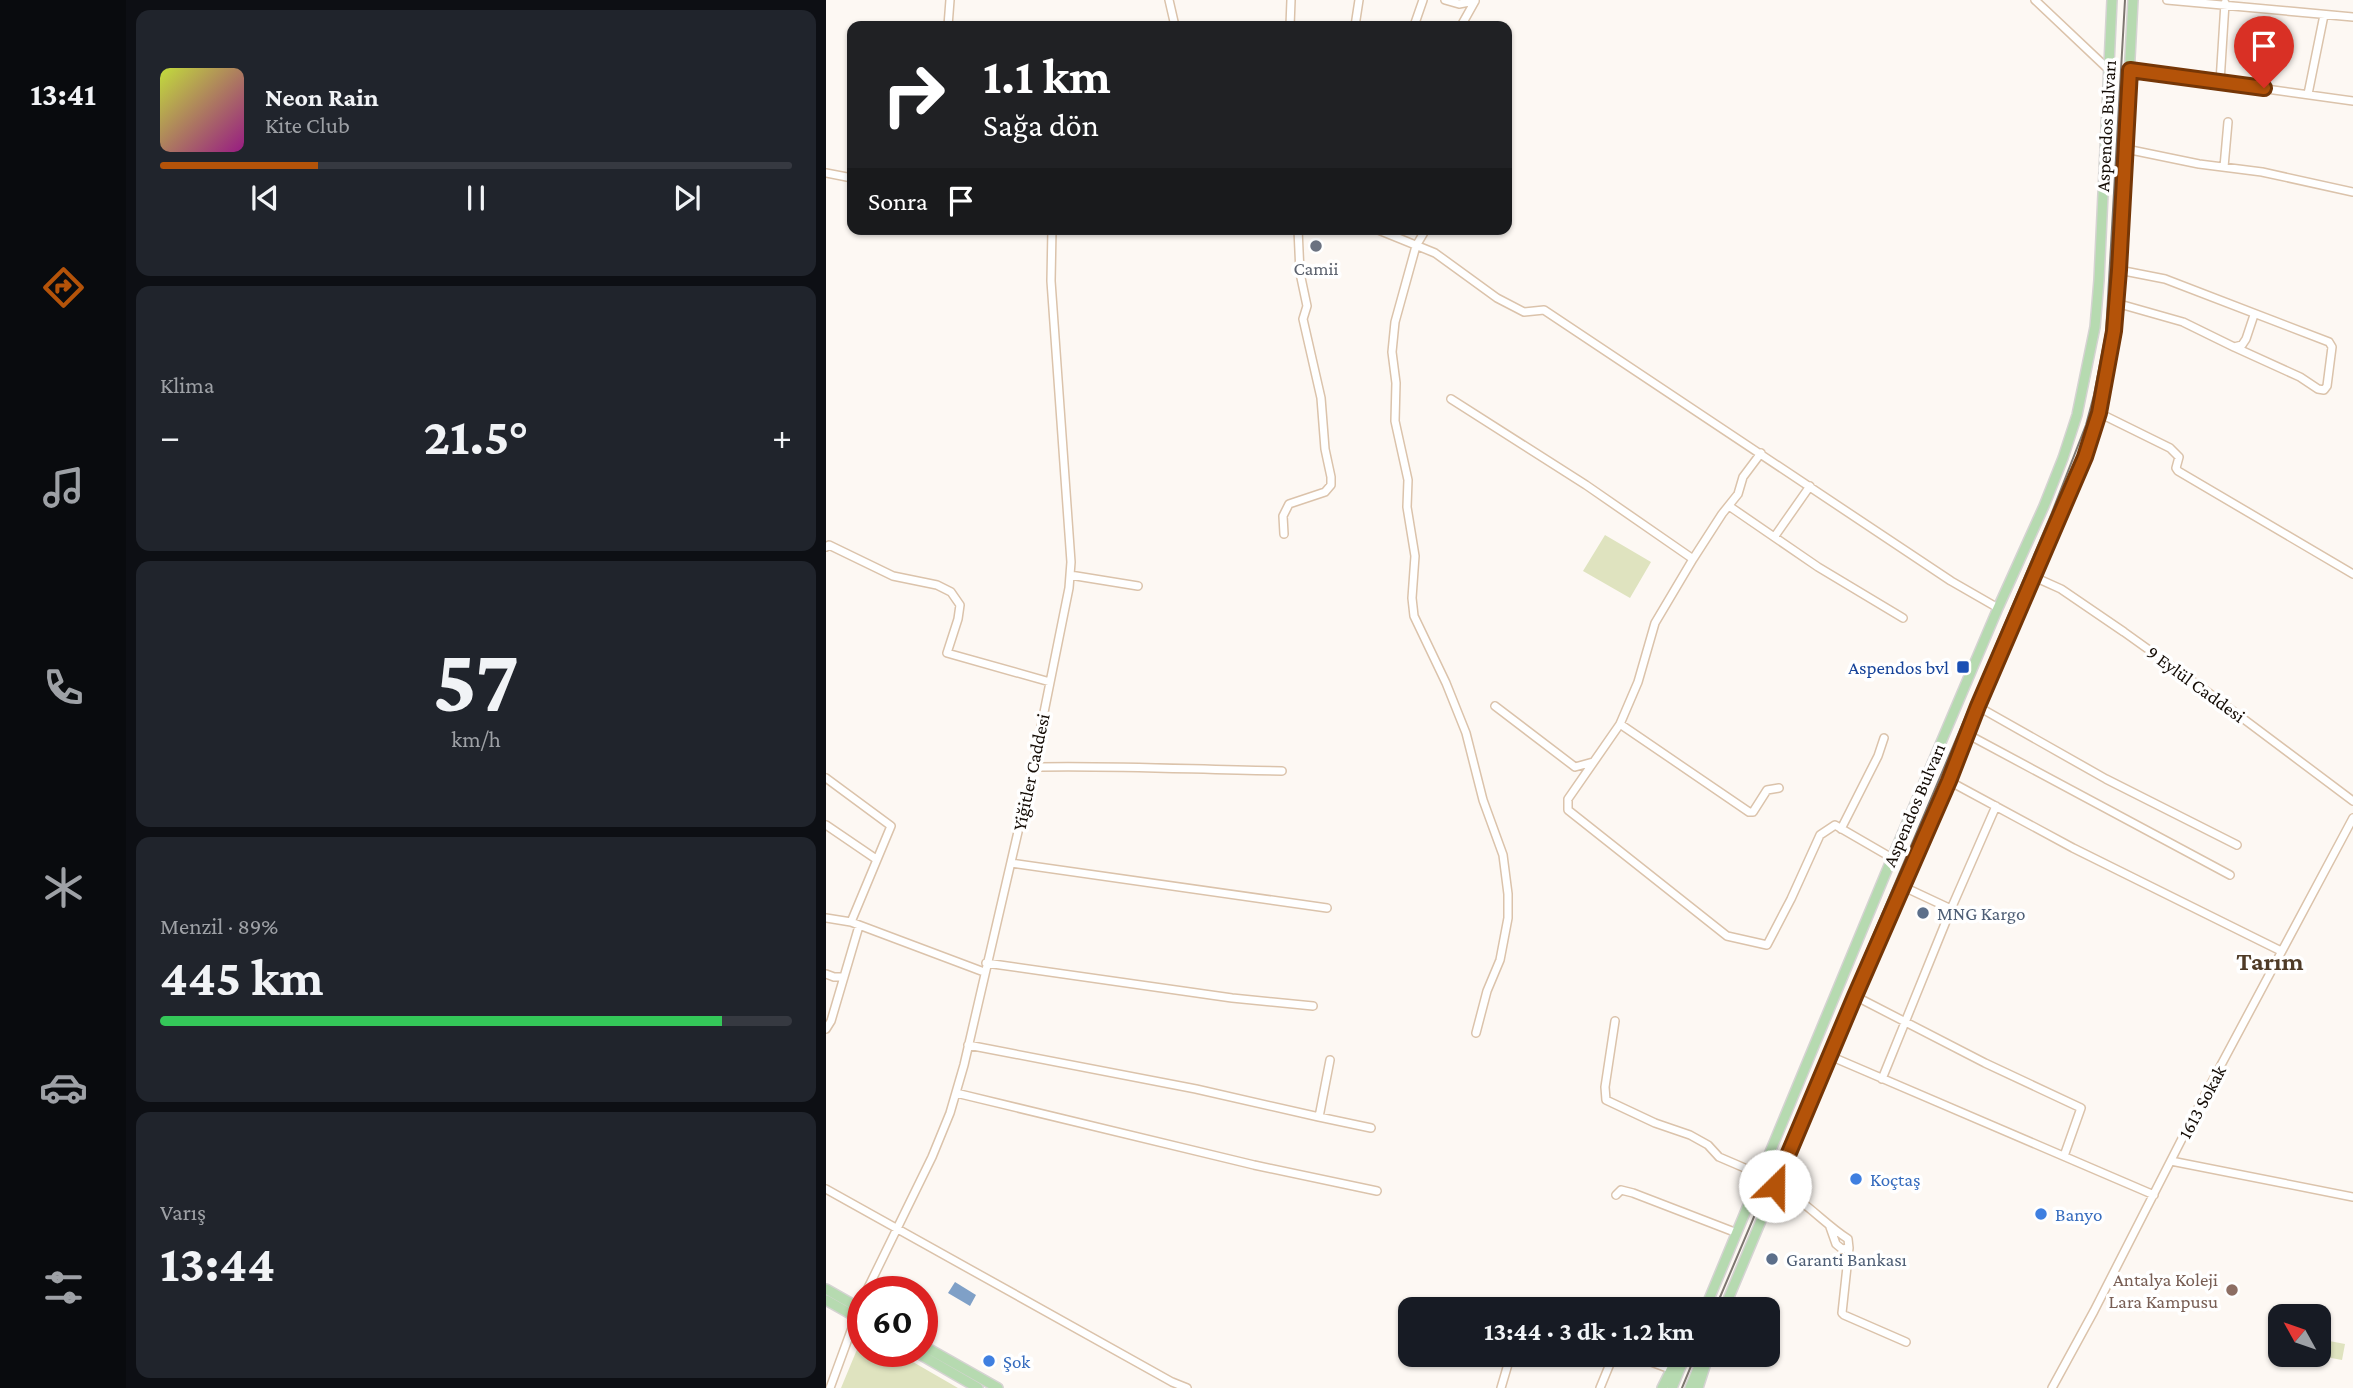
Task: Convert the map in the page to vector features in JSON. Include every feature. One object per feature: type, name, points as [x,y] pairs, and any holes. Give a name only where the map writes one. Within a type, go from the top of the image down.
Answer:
[{"type":"main road","name":"Aspendos Bulvarı","points":[[1710,1297],[1892,858],[2063,458],[2077,415],[2088,367],[2099,280],[2112,0]]},
{"type":"main road","name":"Aspendos Bulvarı","points":[[1729,1297],[1855,996],[1949,781],[2032,576],[2085,457],[2099,413],[2114,331],[2133,0]]},
{"type":"main road","points":[[826,1289],[847,1303]]},
{"type":"main road","points":[[826,1300],[847,1307]]},
{"type":"main road","points":[[938,1354],[998,1388]]},
{"type":"main road","points":[[938,1365],[978,1388]]},
{"type":"main road","points":[[1672,1388],[1681,1367]]},
{"type":"main road","points":[[1698,1387],[1703,1367]]},
{"type":"main road","points":[[1662,1388],[1670,1369]]},
{"type":"street","points":[[948,21],[950,0]]},
{"type":"street","points":[[1169,0],[1174,21]]},
{"type":"street","points":[[1290,21],[1291,0]]},
{"type":"street","points":[[1356,21],[1360,0]]},
{"type":"street","points":[[1416,21],[1423,0]]},
{"type":"street","points":[[1445,0],[1459,4],[1475,0]]},
{"type":"street","points":[[1464,21],[1475,0]]},
{"type":"street","points":[[2035,0],[2108,69]]},
{"type":"street","points":[[2167,0],[2226,2],[2353,17]]},
{"type":"street","points":[[2220,82],[2226,2]]},
{"type":"street","points":[[2308,94],[2324,15]]},
{"type":"street","points":[[2130,70],[2353,101]]},
{"type":"street","points":[[2224,167],[2228,122]]},
{"type":"street","points":[[2126,149],[2262,172],[2353,192]]},
{"type":"street","points":[[826,173],[847,177]]},
{"type":"street","name":"Yiğitler Caddesi","points":[[874,1276],[932,1157],[956,1093],[1012,863],[1070,575],[1051,281],[1052,235]]},
{"type":"street","points":[[1284,534],[1283,516],[1289,504],[1325,492],[1331,485],[1321,398],[1303,319],[1307,306],[1300,273],[1298,235]]},
{"type":"street","points":[[1390,235],[1435,253],[1497,298],[1524,312],[1544,310],[1951,581],[1998,608]]},
{"type":"street","points":[[1422,235],[1416,246],[1395,322],[1392,352],[1396,383],[1395,421],[1408,480],[1407,507],[1415,556],[1412,606],[1472,751],[1480,788],[1503,855],[1509,905],[1500,960],[1487,991],[1476,1032]]},
{"type":"street","points":[[2116,303],[2183,322],[2300,377],[2318,389],[2325,390],[2328,386],[2332,347],[2329,342],[2165,279],[2119,270]]},
{"type":"street","points":[[2234,346],[2242,345],[2246,339],[2254,315]]},
{"type":"street","points":[[1451,399],[1586,485],[1693,559]]},
{"type":"street","points":[[2099,413],[2170,448],[2179,457],[2176,468],[2178,471],[2353,574]]},
{"type":"street","points":[[1761,453],[1743,477],[1738,494],[1693,559],[1655,623],[1638,682],[1620,724],[1568,799],[1568,810],[1727,936],[1767,945],[1819,835],[1835,825],[1892,858]]},
{"type":"street","points":[[1775,536],[1810,486]]},
{"type":"street","points":[[1730,506],[1818,567],[1903,618]]},
{"type":"street","points":[[826,547],[829,545],[893,576],[937,585],[951,592],[960,605],[947,653],[1050,682]]},
{"type":"street","points":[[1070,575],[1138,586]]},
{"type":"street","name":"9 Eylül Caddesi","points":[[2032,576],[2062,589],[2124,632],[2353,801]]},
{"type":"street","points":[[1495,706],[1575,767],[1594,762]]},
{"type":"street","points":[[1978,706],[2106,779],[2237,845]]},
{"type":"street","points":[[1620,724],[1749,812],[1753,812],[1767,790],[1779,789]]},
{"type":"street","points":[[1967,734],[2230,875]]},
{"type":"street","points":[[1842,829],[1884,738]]},
{"type":"street","points":[[1033,767],[1123,766],[1282,771]]},
{"type":"street","points":[[826,778],[891,825],[851,922]]},
{"type":"street","points":[[1949,781],[2196,910],[2281,951]]},
{"type":"street","points":[[1882,1079],[1996,806]]},
{"type":"street","name":"1613 Sokak","points":[[2052,1388],[2353,818]]},
{"type":"street","points":[[826,825],[876,859]]},
{"type":"street","points":[[1012,863],[1327,908]]},
{"type":"street","points":[[1904,887],[1951,909]]},
{"type":"street","points":[[826,918],[851,922],[985,968],[1313,1006]]},
{"type":"street","points":[[826,1029],[831,1021],[859,926]]},
{"type":"street","points":[[826,974],[844,976]]},
{"type":"street","points":[[1855,996],[1985,1063],[2081,1108],[2064,1156]]},
{"type":"street","points":[[1615,1021],[1605,1087],[1606,1100],[1690,1135],[1708,1145],[1718,1157],[1761,1175]]},
{"type":"street","points":[[968,1045],[1196,1089],[1371,1128]]},
{"type":"street","points":[[1830,1056],[2154,1195]]},
{"type":"street","points":[[1319,1117],[1330,1060]]},
{"type":"street","points":[[956,1093],[1254,1165],[1377,1191]]},
{"type":"street","points":[[2171,1161],[2353,1197]]},
{"type":"street","points":[[1775,1186],[1790,1192],[1830,1227],[1836,1244],[1849,1248],[1842,1313],[1906,1342]]},
{"type":"street","points":[[826,1189],[1171,1385],[1187,1388]]},
{"type":"street","points":[[1616,1195],[1621,1190],[1633,1193],[1737,1233]]},
{"type":"street","points":[[830,1388],[847,1344]]},
{"type":"street","points":[[1501,1388],[1507,1367]]},
{"type":"street","points":[[1600,1388],[1609,1367]]},
{"type":"street","points":[[1665,1367],[1670,1369]]},
{"type":"green space","points":[[1605,535],[1651,562],[1630,598],[1583,571]]},
{"type":"green space","points":[[2331,1341],[2345,1344],[2342,1360],[2331,1358]]},
{"type":"green space","points":[[850,1367],[922,1367],[958,1388],[841,1388]]},
{"type":"water","points":[[955,1282],[976,1295],[970,1306],[948,1293]]},
{"type":"tram line","points":[[1720,1297],[2051,515],[2086,425],[2106,333],[2125,0]]},
{"type":"tram line","points":[[1682,1388],[1691,1367]]},
{"type":"place","name":"Camii","points":[[1316,246]]},
{"type":"place","name":"Aspendos bvl","points":[[1963,667]]},
{"type":"place","name":"MNG Kargo","points":[[1923,913]]},
{"type":"place","name":"Koçtaş","points":[[1856,1179]]},
{"type":"place","name":"Banyo","points":[[2041,1214]]},
{"type":"place","name":"Garanti Bankası","points":[[1772,1259]]},
{"type":"place","name":"Antalya Koleji Lara Kampusu","points":[[2232,1290]]},
{"type":"place","name":"Şok","points":[[989,1361]]},
{"type":"district","name":"Tarım","points":[[2270,961]]},
{"type":"route","points":[[1775,1186],[1949,781],[2032,576],[2085,457],[2099,413],[2114,331],[2130,70],[2264,88]]}]
